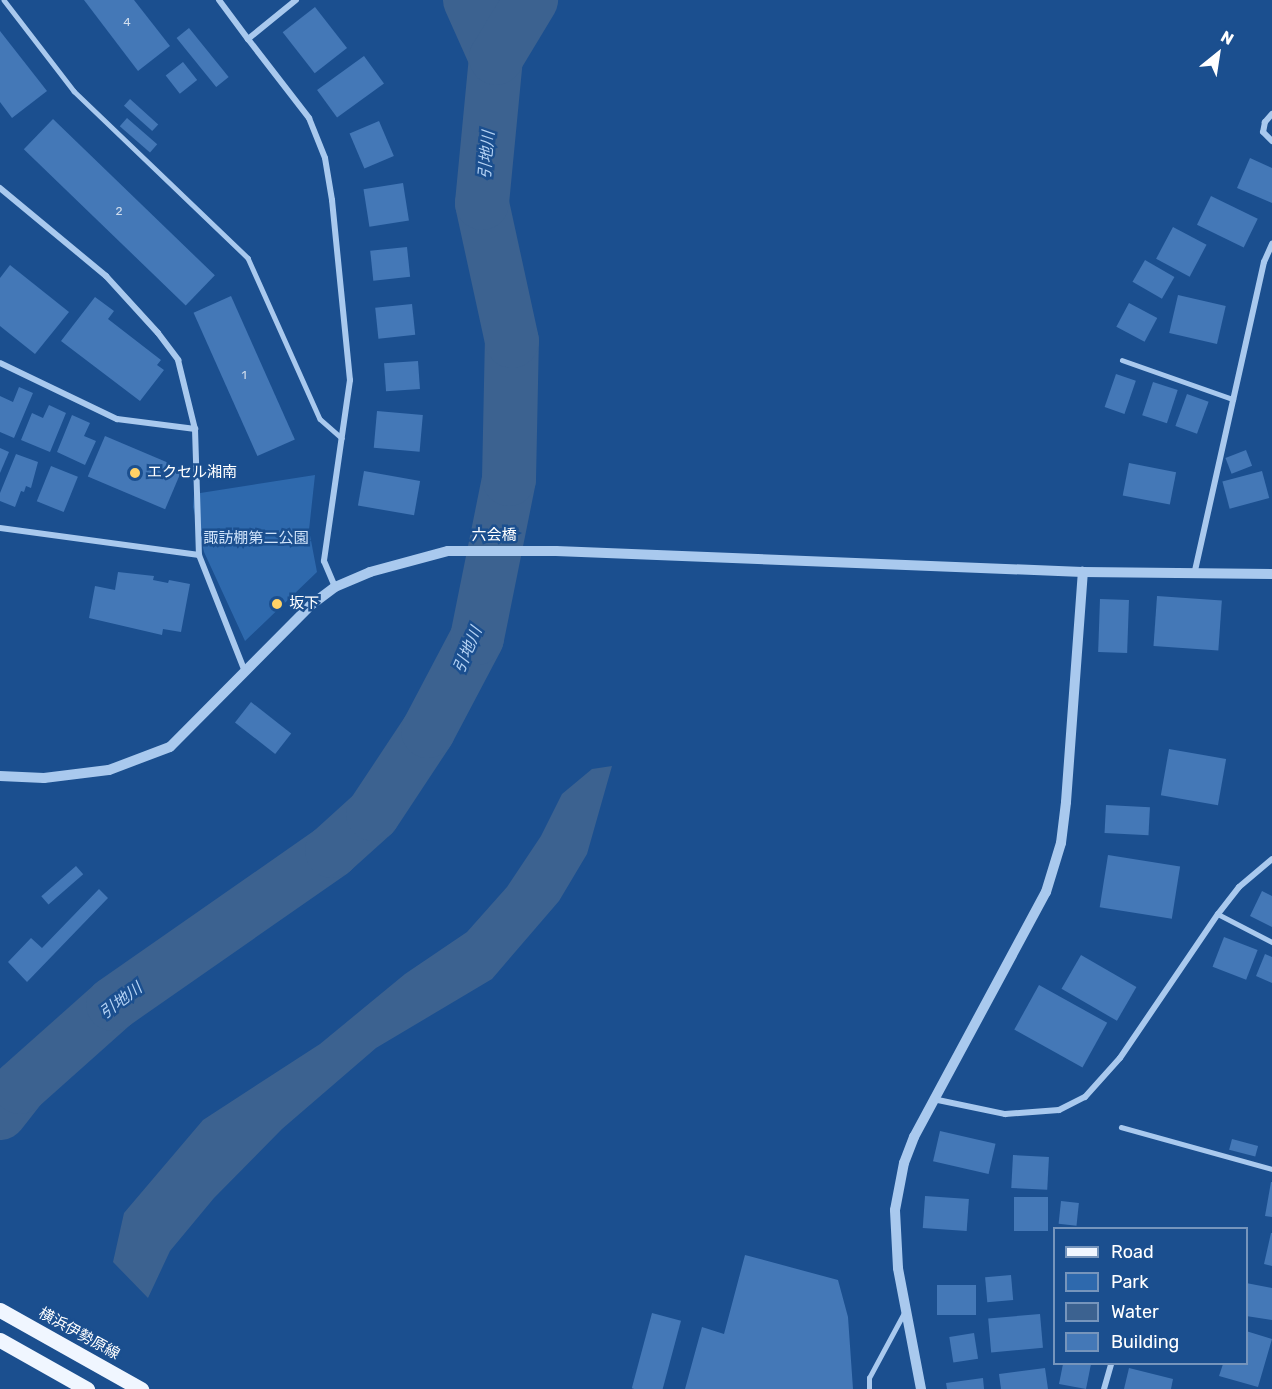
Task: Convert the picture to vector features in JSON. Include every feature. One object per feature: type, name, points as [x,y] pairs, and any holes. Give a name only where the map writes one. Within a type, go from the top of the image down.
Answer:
[{"type":"main road","name":"横浜伊勢原線","points":[[0,1310],[141,1389]]},
{"type":"main road","points":[[0,1340],[87,1389]]},
{"type":"street","points":[[219,0],[309,118],[325,158],[333,200],[350,380],[324,561],[335,587]]},
{"type":"street","points":[[248,39],[296,0]]},
{"type":"street","points":[[1272,114],[1265,122],[1263,132],[1272,141]]},
{"type":"street","points":[[0,188],[106,276],[158,333],[178,360],[195,429],[199,555],[244,669]]},
{"type":"street","points":[[1194,574],[1264,262],[1272,244]]},
{"type":"street","points":[[0,363],[117,419],[195,429]]},
{"type":"street","points":[[0,528],[199,555]]},
{"type":"street","name":"六会橋","points":[[0,776],[44,778],[109,770],[170,747],[244,669],[311,604],[335,587],[370,572],[448,550],[540,551],[1083,572],[1272,574]]},
{"type":"street","points":[[921,1389],[898,1268],[895,1210],[904,1162],[932,1099],[1046,892],[1061,843],[1083,572]]},
{"type":"street","points":[[932,1099],[1005,1114],[1059,1110],[1086,1097],[1120,1058],[1218,914],[1239,887],[1272,859]]},
{"type":"street","points":[[1104,1389],[1111,1365]]},
{"type":"lane","points":[[4,0],[74,91],[248,258],[320,419],[343,438]]},
{"type":"lane","points":[[1122,360],[1233,399]]},
{"type":"lane","points":[[1218,914],[1272,942]]},
{"type":"lane","points":[[1121,1127],[1272,1169]]},
{"type":"lane","points":[[869,1389],[869,1378],[906,1308]]},
{"type":"green space","name":"諏訪棚第二公園","points":[[315,475],[309,530],[317,572],[245,641],[204,552],[193,507],[194,494]]},
{"type":"water","points":[[612,766],[587,854],[559,901],[492,979],[376,1048],[282,1129],[214,1198],[170,1251],[148,1298],[113,1262],[124,1213],[203,1120],[320,1044],[405,974],[467,932],[507,887],[541,836],[562,794],[592,769]]},
{"type":"building","points":[[84,0],[134,0],[170,46],[138,71]]},
{"type":"building","points":[[315,7],[347,48],[315,73],[283,32]]},
{"type":"building","points":[[189,28],[229,77],[216,87],[177,38]]},
{"type":"building","points":[[0,31],[47,91],[12,118],[0,102]]},
{"type":"building","points":[[364,56],[384,84],[337,118],[317,90]]},
{"type":"building","points":[[183,62],[197,80],[180,94],[166,76]]},
{"type":"building","points":[[130,99],[158,124],[152,131],[124,106]]},
{"type":"building","points":[[127,118],[157,144],[150,153],[120,126]]},
{"type":"building","points":[[53,119],[215,275],[186,306],[24,149]]},
{"type":"building","points":[[379,121],[394,156],[364,168],[350,134]]},
{"type":"building","points":[[1250,158],[1272,168],[1272,203],[1237,188]]},
{"type":"building","points":[[403,183],[409,221],[369,227],[363,189]]},
{"type":"building","points":[[1211,196],[1258,219],[1244,248],[1197,225]]},
{"type":"building","points":[[1173,227],[1207,245],[1190,277],[1156,259]]},
{"type":"building","points":[[407,247],[410,277],[373,281],[370,251]]},
{"type":"building","points":[[1145,260],[1174,277],[1162,299],[1132,282]]},
{"type":"building","points":[[10,265],[69,312],[35,354],[0,326],[0,278]]},
{"type":"building","points":[[1178,295],[1226,306],[1217,344],[1169,333]]},
{"type":"building","points":[[231,296],[295,439],[257,456],[194,313]]},
{"type":"building","points":[[95,297],[114,311],[108,319],[161,360],[157,365],[164,370],[140,401],[61,341]]},
{"type":"building","points":[[1129,303],[1157,318],[1145,342],[1116,327]]},
{"type":"building","points":[[412,304],[415,335],[378,339],[375,308]]},
{"type":"building","points":[[418,361],[420,389],[386,391],[384,363]]},
{"type":"building","points":[[1116,374],[1136,381],[1124,414],[1105,407]]},
{"type":"building","points":[[1153,382],[1178,390],[1167,423],[1142,415]]},
{"type":"building","points":[[19,387],[33,393],[14,438],[0,432],[0,396],[13,402]]},
{"type":"building","points":[[1187,394],[1209,402],[1197,434],[1175,426]]},
{"type":"building","points":[[49,405],[66,413],[50,452],[21,440],[32,413],[43,418]]},
{"type":"building","points":[[377,411],[423,415],[420,452],[374,448]]},
{"type":"building","points":[[72,415],[90,423],[84,436],[96,441],[85,465],[57,452]]},
{"type":"building","name":"エクセル湘南","points":[[105,436],[182,469],[165,509],[88,477]]},
{"type":"building","points":[[0,448],[9,452],[0,473]]},
{"type":"building","points":[[1246,450],[1252,466],[1232,474],[1225,458]]},
{"type":"building","points":[[16,454],[38,462],[31,488],[26,486],[24,492],[21,491],[15,507],[0,501],[0,493]]},
{"type":"building","points":[[1129,463],[1176,472],[1170,505],[1123,495]]},
{"type":"building","points":[[51,466],[78,477],[64,512],[37,501]]},
{"type":"building","points":[[364,471],[420,481],[414,515],[358,505]]},
{"type":"building","points":[[1262,471],[1269,498],[1230,509],[1222,482]]},
{"type":"building","points":[[118,572],[154,576],[153,580],[168,583],[169,580],[190,584],[181,632],[163,629],[162,635],[89,618],[95,586],[115,590]]},
{"type":"building","points":[[1157,596],[1222,601],[1218,650],[1154,646]]},
{"type":"building","points":[[1100,599],[1129,600],[1127,653],[1098,652]]},
{"type":"building","points":[[251,702],[291,733],[275,754],[235,722]]},
{"type":"building","points":[[1169,749],[1226,759],[1218,805],[1161,795]]},
{"type":"building","points":[[1106,805],[1150,807],[1148,835],[1105,833]]},
{"type":"building","points":[[1108,855],[1180,866],[1172,919],[1100,907]]},
{"type":"building","points":[[76,866],[83,874],[49,904],[41,896]]},
{"type":"building","points":[[99,889],[108,898],[27,982],[8,962],[31,938],[42,948]]},
{"type":"building","points":[[1262,891],[1272,896],[1272,927],[1250,916]]},
{"type":"building","points":[[1224,937],[1258,950],[1246,980],[1213,967]]},
{"type":"building","points":[[1265,954],[1272,957],[1272,983],[1256,976]]},
{"type":"building","points":[[1081,955],[1136,987],[1117,1021],[1062,989]]},
{"type":"building","points":[[1039,985],[1107,1023],[1082,1067],[1014,1030]]},
{"type":"building","points":[[940,1131],[996,1144],[989,1174],[933,1161]]},
{"type":"building","points":[[1232,1139],[1258,1146],[1255,1157],[1229,1150]]},
{"type":"building","points":[[1013,1155],[1049,1157],[1047,1190],[1011,1188]]},
{"type":"building","points":[[1272,1182],[1272,1217],[1265,1216]]},
{"type":"building","points":[[925,1196],[969,1199],[967,1231],[923,1228]]},
{"type":"building","points":[[1014,1197],[1048,1197],[1048,1231],[1014,1231]]},
{"type":"building","points":[[1061,1201],[1079,1203],[1076,1226],[1059,1224]]},
{"type":"building","points":[[1272,1233],[1272,1266],[1264,1264]]},
{"type":"building","points":[[745,1255],[838,1280],[848,1317],[853,1389],[685,1389],[702,1327],[724,1334]]},
{"type":"building","points":[[1011,1275],[1013,1300],[987,1302],[985,1277]]},
{"type":"building","points":[[1248,1283],[1272,1288],[1272,1320],[1248,1316]]},
{"type":"building","points":[[937,1285],[976,1285],[976,1315],[937,1315]]},
{"type":"building","points":[[652,1313],[681,1321],[663,1389],[632,1388]]},
{"type":"building","points":[[1040,1314],[1043,1348],[991,1352],[988,1319]]},
{"type":"building","points":[[1248,1332],[1272,1339],[1258,1387],[1219,1376],[1223,1365],[1248,1365]]},
{"type":"building","points":[[974,1333],[978,1359],[953,1363],[949,1337]]},
{"type":"building","points":[[1063,1365],[1091,1365],[1086,1389],[1059,1384]]},
{"type":"building","points":[[1045,1368],[1048,1389],[1001,1389],[999,1374]]},
{"type":"building","points":[[1129,1368],[1173,1379],[1171,1389],[1124,1389]]},
{"type":"building","points":[[983,1378],[984,1389],[947,1389],[946,1383]]},
{"type":"waterway","points":[[470,0],[496,58]]},
{"type":"waterway","name":"引地川","points":[[0,1113],[20,1087],[113,1004],[332,851],[373,814],[428,731],[477,638],[509,479],[512,341],[482,203],[496,58],[531,0]]},
{"type":"place","name":"エクセル湘南","points":[[135,473]]},
{"type":"place","name":"坂下","points":[[277,604]]}]
